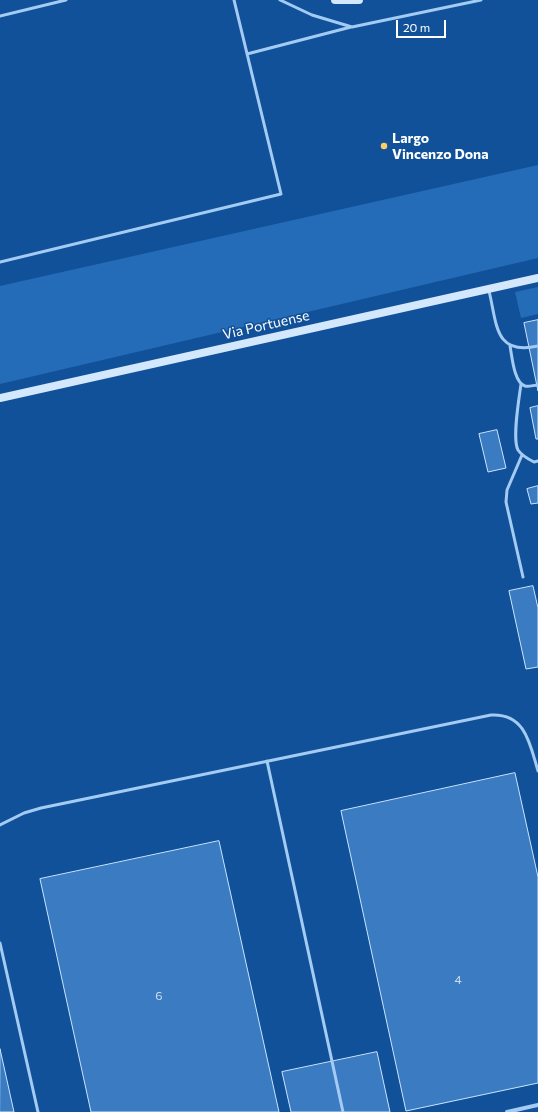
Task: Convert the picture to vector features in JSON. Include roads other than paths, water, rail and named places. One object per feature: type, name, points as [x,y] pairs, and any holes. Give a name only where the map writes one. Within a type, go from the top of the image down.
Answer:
[{"type":"street","points":[[335,0],[359,0]]},
{"type":"street","name":"Via Portuense","points":[[0,398],[538,278]]},
{"type":"street","points":[[507,1112],[538,1105]]},
{"type":"lane","points":[[0,16],[66,0]]},
{"type":"lane","points":[[0,262],[281,194],[234,0]]},
{"type":"lane","points":[[280,0],[312,15],[352,26]]},
{"type":"lane","points":[[247,54],[352,26],[481,0]]},
{"type":"lane","points":[[489,289],[499,332],[505,342],[510,346],[524,349],[538,346]]},
{"type":"lane","points":[[510,346],[517,379],[526,387],[538,385]]},
{"type":"lane","points":[[521,384],[515,440],[518,450],[522,455],[534,462],[538,461]]},
{"type":"lane","points":[[522,455],[507,490],[506,502],[523,577]]},
{"type":"lane","points":[[0,825],[24,813],[41,808],[500,714],[513,719],[523,729],[530,743],[538,771]]},
{"type":"lane","points":[[267,761],[343,1112]]},
{"type":"lane","points":[[0,943],[38,1112]]},
{"type":"place","name":"Largo Vincenzo Dona","points":[[384,146]]}]
